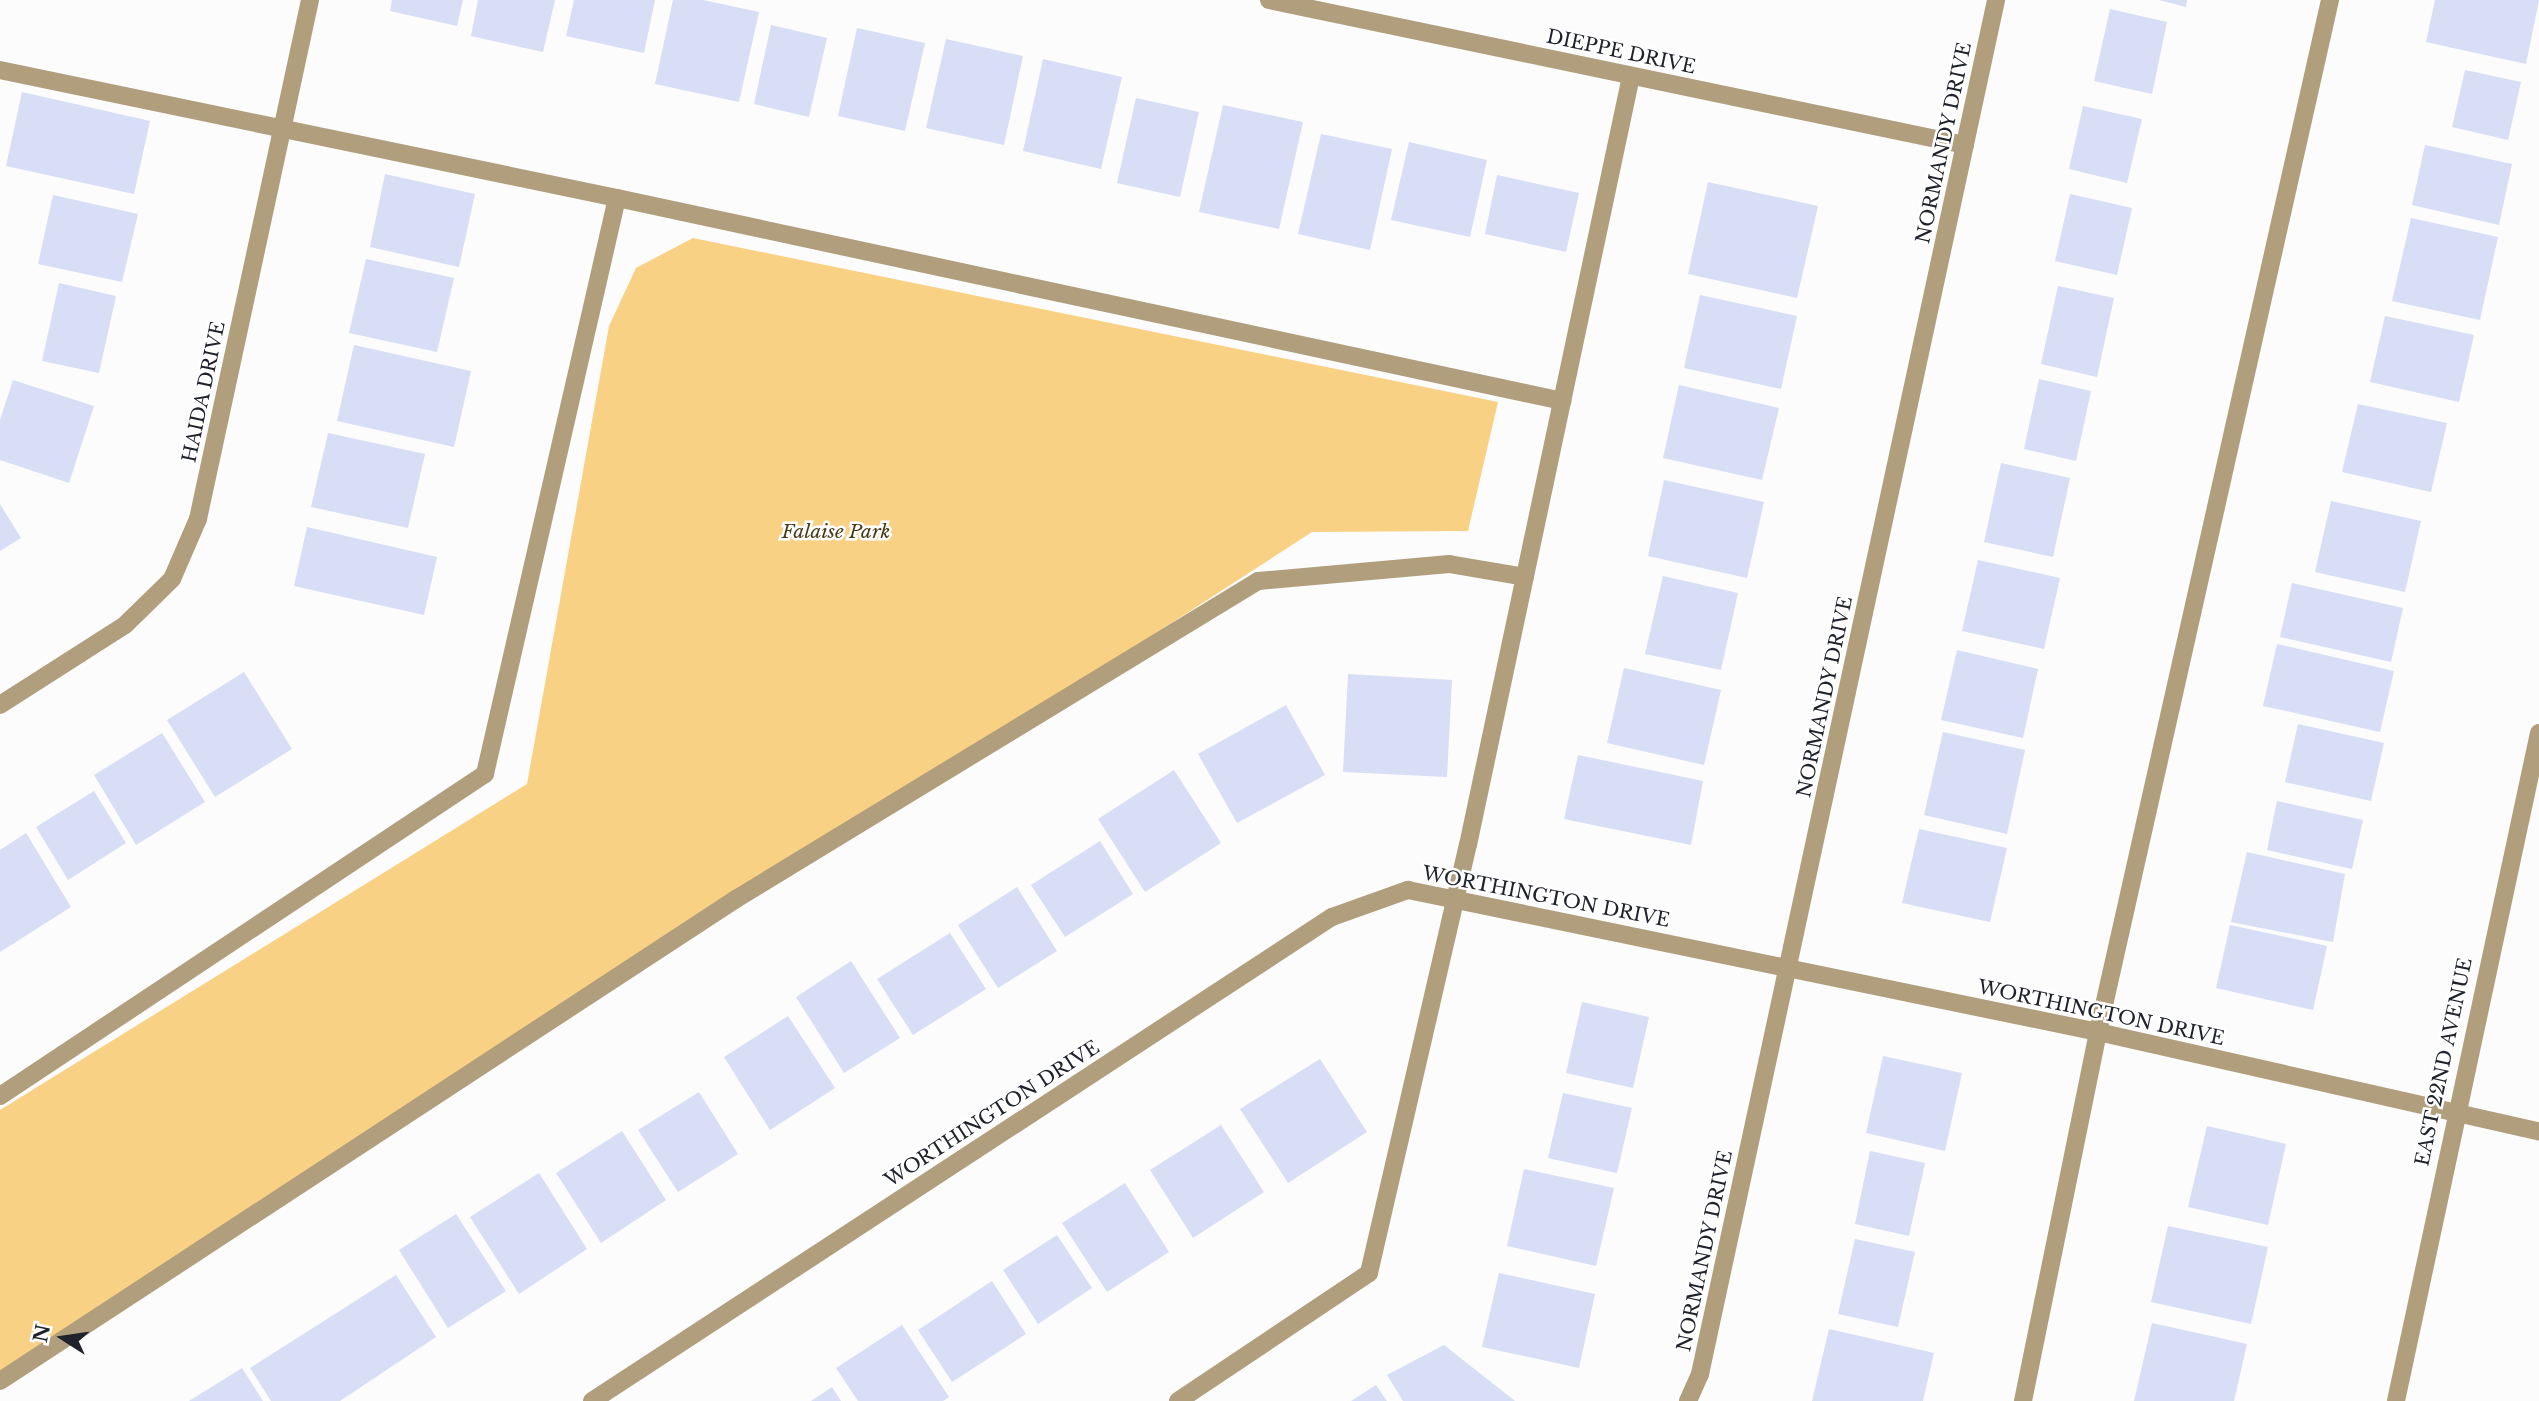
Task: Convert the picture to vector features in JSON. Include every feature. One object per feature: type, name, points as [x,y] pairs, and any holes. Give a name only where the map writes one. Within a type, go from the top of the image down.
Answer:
[{"type":"street","name":"HAIDA DRIVE","points":[[0,705],[125,625],[172,579],[198,519],[310,0]]},
{"type":"street","name":"DIEPPE DRIVE","points":[[1269,0],[1965,145]]},
{"type":"street","name":"NORMANDY DRIVE","points":[[1688,1401],[1700,1374],[1996,0]]},
{"type":"street","points":[[2023,1401],[2098,1032],[2330,0]]},
{"type":"street","points":[[0,70],[281,131],[617,198],[1562,401]]},
{"type":"street","points":[[1178,1401],[1369,1273],[1457,898],[1631,76]]},
{"type":"street","points":[[0,1097],[485,774],[617,198]]},
{"type":"street","points":[[0,1381],[736,899],[1258,581],[1449,564],[1525,577]]},
{"type":"street","name":"EAST 22ND AVENUE","points":[[2396,1401],[2454,1113],[2539,733]]},
{"type":"street","name":"WORTHINGTON DRIVE","points":[[592,1401],[1332,917],[1408,890],[2098,1032],[2539,1131]]},
{"type":"green space","name":"Falaise Park","points":[[693,238],[1498,402],[1468,531],[1312,532],[0,1382],[0,1110],[527,784],[609,326],[636,268]]},
{"type":"building","points":[[392,0],[463,0],[457,26],[390,11]]},
{"type":"building","points":[[478,0],[555,0],[543,52],[471,36]]},
{"type":"building","points":[[574,0],[655,0],[644,53],[566,36]]},
{"type":"building","points":[[673,0],[703,0],[759,12],[739,102],[655,84]]},
{"type":"building","points":[[2159,0],[2187,0],[2186,7]]},
{"type":"building","points":[[2435,0],[2539,0],[2526,64],[2426,42]]},
{"type":"building","points":[[2110,9],[2167,22],[2152,94],[2094,81]]},
{"type":"building","points":[[771,25],[827,38],[809,117],[754,104]]},
{"type":"building","points":[[857,28],[925,43],[905,131],[838,116]]},
{"type":"building","points":[[946,39],[1023,56],[1004,145],[926,128]]},
{"type":"building","points":[[1043,59],[1122,77],[1101,169],[1023,151]]},
{"type":"building","points":[[2465,70],[2521,82],[2508,140],[2452,127]]},
{"type":"building","points":[[22,92],[150,121],[134,194],[6,166]]},
{"type":"building","points":[[1136,98],[1199,112],[1180,197],[1117,183]]},
{"type":"building","points":[[1223,105],[1303,122],[1279,229],[1199,212]]},
{"type":"building","points":[[2083,106],[2142,119],[2127,183],[2069,169]]},
{"type":"building","points":[[1321,134],[1392,149],[1370,250],[1298,234]]},
{"type":"building","points":[[1409,142],[1487,160],[1470,237],[1391,220]]},
{"type":"building","points":[[2425,145],[2512,164],[2499,225],[2412,205]]},
{"type":"building","points":[[385,174],[475,194],[459,267],[370,247]]},
{"type":"building","points":[[1497,175],[1579,193],[1566,252],[1485,234]]},
{"type":"building","points":[[1708,182],[1818,206],[1797,298],[1688,274]]},
{"type":"building","points":[[2070,194],[2132,208],[2117,275],[2055,261]]},
{"type":"building","points":[[53,195],[138,214],[122,282],[38,264]]},
{"type":"building","points":[[2411,218],[2498,237],[2480,320],[2392,301]]},
{"type":"building","points":[[366,259],[454,278],[437,352],[349,333]]},
{"type":"building","points":[[59,283],[116,296],[99,373],[42,361]]},
{"type":"building","points":[[2058,286],[2114,298],[2097,377],[2041,364]]},
{"type":"building","points":[[1700,295],[1797,316],[1781,389],[1684,368]]},
{"type":"building","points":[[2385,316],[2474,335],[2459,402],[2370,382]]},
{"type":"building","points":[[354,345],[471,371],[454,447],[337,421]]},
{"type":"building","points":[[2039,379],[2091,391],[2076,461],[2024,449]]},
{"type":"building","points":[[13,380],[94,406],[69,483],[0,460],[0,420]]},
{"type":"building","points":[[1679,385],[1779,408],[1762,480],[1663,458]]},
{"type":"building","points":[[2358,404],[2447,423],[2431,492],[2342,472]]},
{"type":"building","points":[[328,433],[425,454],[408,528],[311,507]]},
{"type":"building","points":[[2001,463],[2070,478],[2053,557],[1984,542]]},
{"type":"building","points":[[1664,480],[1764,502],[1747,578],[1648,556]]},
{"type":"building","points":[[2331,501],[2421,521],[2405,592],[2315,572]]},
{"type":"building","points":[[0,504],[21,538],[0,551]]},
{"type":"building","points":[[307,527],[437,557],[424,615],[294,586]]},
{"type":"building","points":[[1978,560],[2060,578],[2044,649],[1962,631]]},
{"type":"building","points":[[1663,576],[1738,593],[1721,670],[1645,654]]},
{"type":"building","points":[[2292,583],[2403,608],[2391,662],[2280,637]]},
{"type":"building","points":[[2277,644],[2394,671],[2380,732],[2263,706]]},
{"type":"building","points":[[1957,650],[2038,669],[2023,738],[1941,720]]},
{"type":"building","points":[[1624,668],[1721,690],[1704,765],[1607,743]]},
{"type":"building","points":[[244,672],[292,749],[215,797],[167,720]]},
{"type":"building","points":[[1348,674],[1452,680],[1447,777],[1343,772]]},
{"type":"building","points":[[1286,705],[1325,775],[1237,823],[1198,754]]},
{"type":"building","points":[[2298,724],[2384,743],[2371,801],[2285,782]]},
{"type":"building","points":[[1943,732],[2025,750],[2007,834],[1924,815]]},
{"type":"building","points":[[162,733],[205,802],[136,845],[94,775]]},
{"type":"building","points":[[1578,755],[1703,781],[1691,845],[1564,819]]},
{"type":"building","points":[[1174,770],[1221,843],[1145,892],[1098,819]]},
{"type":"building","points":[[94,791],[126,843],[68,880],[36,827]]},
{"type":"building","points":[[2277,801],[2363,820],[2352,869],[2267,850]]},
{"type":"building","points":[[1919,829],[2007,848],[1990,922],[1902,903]]},
{"type":"building","points":[[26,833],[71,907],[0,952],[0,850]]},
{"type":"building","points":[[1100,841],[1133,894],[1065,937],[1031,885]]},
{"type":"building","points":[[2247,852],[2345,874],[2333,942],[2231,922]]},
{"type":"building","points":[[1017,887],[1057,951],[998,988],[958,925]]},
{"type":"building","points":[[2230,925],[2327,946],[2313,1010],[2216,988]]},
{"type":"building","points":[[950,933],[986,989],[913,1035],[877,979]]},
{"type":"building","points":[[851,961],[900,1038],[844,1073],[796,997]]},
{"type":"building","points":[[1582,1002],[1649,1017],[1633,1088],[1566,1073]]},
{"type":"building","points":[[788,1016],[835,1088],[770,1130],[724,1057]]},
{"type":"building","points":[[1883,1056],[1962,1073],[1945,1151],[1866,1133]]},
{"type":"building","points":[[1320,1059],[1367,1132],[1288,1183],[1240,1109]]},
{"type":"building","points":[[699,1092],[738,1154],[678,1192],[638,1130]]},
{"type":"building","points":[[1563,1093],[1632,1108],[1617,1173],[1548,1158]]},
{"type":"building","points":[[1221,1125],[1264,1192],[1193,1238],[1150,1170]]},
{"type":"building","points":[[2207,1126],[2286,1144],[2268,1225],[2188,1207]]},
{"type":"building","points":[[622,1131],[666,1200],[601,1243],[556,1173]]},
{"type":"building","points":[[1870,1151],[1925,1163],[1909,1236],[1855,1224]]},
{"type":"building","points":[[1524,1169],[1614,1188],[1596,1266],[1507,1246]]},
{"type":"building","points":[[539,1173],[587,1249],[519,1294],[470,1217]]},
{"type":"building","points":[[1125,1183],[1169,1252],[1107,1292],[1062,1223]]},
{"type":"building","points":[[456,1214],[506,1291],[448,1328],[399,1250]]},
{"type":"building","points":[[2168,1226],[2268,1247],[2251,1324],[2151,1302]]},
{"type":"building","points":[[1057,1235],[1092,1288],[1038,1324],[1003,1270]]},
{"type":"building","points":[[1855,1239],[1915,1252],[1898,1327],[1838,1314]]},
{"type":"building","points":[[1499,1273],[1595,1294],[1579,1368],[1482,1347]]},
{"type":"building","points":[[396,1275],[436,1337],[340,1401],[271,1401],[250,1368]]},
{"type":"building","points":[[992,1281],[1026,1334],[952,1382],[918,1330]]},
{"type":"building","points":[[2152,1323],[2247,1344],[2234,1401],[2134,1401]]},
{"type":"building","points":[[902,1325],[949,1397],[943,1401],[858,1401],[836,1368]]},
{"type":"building","points":[[1829,1329],[1934,1353],[1923,1401],[1812,1401]]},
{"type":"building","points":[[1444,1345],[1515,1401],[1403,1401],[1387,1375]]},
{"type":"building","points":[[242,1368],[263,1401],[189,1401]]},
{"type":"building","points":[[1376,1385],[1387,1401],[1351,1401]]},
{"type":"building","points":[[832,1387],[841,1401],[811,1401]]}]
